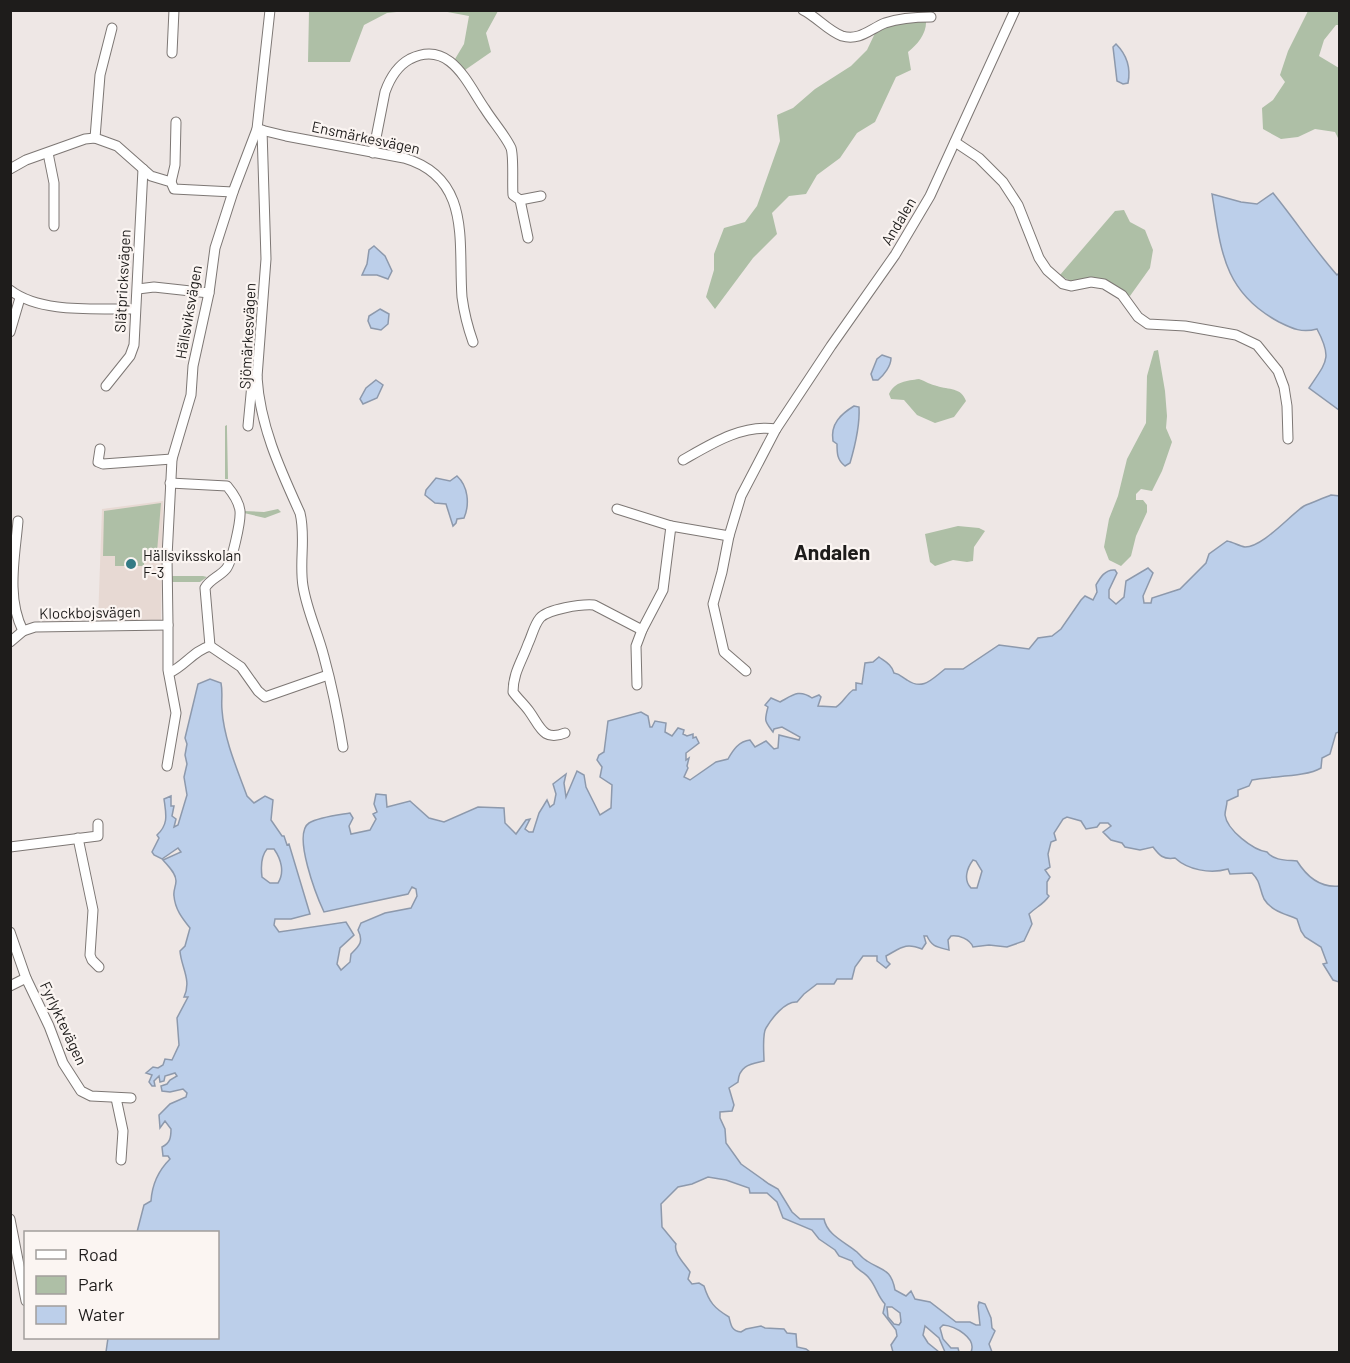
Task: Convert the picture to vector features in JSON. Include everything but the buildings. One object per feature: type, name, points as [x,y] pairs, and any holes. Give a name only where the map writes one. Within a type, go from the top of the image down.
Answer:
[{"type":"street","points":[[172,53],[174,10]]},
{"type":"street","name":"Hällsviksvägen","points":[[167,766],[176,713],[169,673],[168,625],[167,557],[172,459],[191,395],[215,248],[233,192],[260,129],[270,10]]},
{"type":"street","points":[[803,10],[839,35],[855,38],[886,23],[914,17],[931,17]]},
{"type":"street","name":"Andalen","points":[[746,671],[724,652],[713,604],[741,496],[776,429],[836,338],[895,255],[931,195],[1015,10]]},
{"type":"street","points":[[94,138],[99,75],[112,28]]},
{"type":"street","points":[[373,153],[386,92],[392,76],[404,63],[431,53],[453,63],[463,74],[512,152],[513,195],[520,200],[528,238]]},
{"type":"street","points":[[176,122],[175,165],[171,182],[174,189],[233,192]]},
{"type":"street","name":"Ensmärkesvägen","points":[[260,129],[404,158],[422,163],[441,178],[452,196],[459,229],[462,300],[473,342]]},
{"type":"street","name":"Sjömärkesvägen","points":[[260,129],[266,259],[257,376],[260,407],[265,429],[302,525],[303,584],[328,675],[343,747]]},
{"type":"street","points":[[10,169],[26,160],[85,139],[94,138],[117,146],[151,176],[171,182]]},
{"type":"street","points":[[955,142],[979,158],[1003,182],[1018,205],[1039,258],[1047,270],[1063,284],[1071,286],[1091,282],[1104,284],[1122,296],[1138,317],[1148,324],[1185,326],[1236,335],[1257,345],[1282,378],[1287,406],[1288,439]]},
{"type":"street","points":[[48,153],[54,183],[54,226]]},
{"type":"street","name":"Slätpricksvägen","points":[[106,387],[132,351],[138,289],[143,168]]},
{"type":"street","points":[[520,200],[542,195]]},
{"type":"street","points":[[138,289],[154,287],[209,293]]},
{"type":"street","points":[[10,291],[20,298],[52,306],[135,309]]},
{"type":"street","points":[[10,333],[20,298]]},
{"type":"street","points":[[248,426],[252,384],[257,376]]},
{"type":"street","points":[[683,460],[736,433],[758,428],[776,429]]},
{"type":"street","points":[[100,449],[98,462],[103,464],[172,459]]},
{"type":"street","points":[[170,483],[227,486],[240,509],[239,524],[228,565],[205,588],[210,646]]},
{"type":"street","points":[[617,509],[671,526],[729,536]]},
{"type":"street","name":"Klockbojsvägen","points":[[18,521],[13,572],[14,605],[23,631]]},
{"type":"street","points":[[637,685],[636,646],[663,590],[671,526]]},
{"type":"street","points":[[565,733],[555,736],[548,735],[541,730],[513,693],[517,666],[539,619],[550,612],[594,605],[642,630]]},
{"type":"street","name":"Klockbojsvägen","points":[[10,642],[23,631],[35,627],[168,625]]},
{"type":"street","points":[[169,673],[178,669],[201,648],[210,646],[241,667],[265,697],[328,675]]},
{"type":"street","points":[[10,847],[98,836],[98,824]]},
{"type":"street","points":[[78,838],[93,910],[90,955],[99,967]]},
{"type":"street","name":"Fyrlyktevägen","points":[[10,932],[26,978],[49,1026],[63,1063],[81,1091],[91,1096],[131,1098]]},
{"type":"street","points":[[10,986],[26,978]]},
{"type":"street","points":[[116,1098],[123,1131],[121,1160]]},
{"type":"street","points":[[10,1219],[14,1258],[24,1294]]},
{"type":"shaded area","name":"Hällsviksskolan F-3","points":[[163,501],[161,620],[98,621],[102,509]]},
{"type":"green space","points":[[309,10],[406,11],[387,13],[364,25],[350,62],[308,62]]},
{"type":"green space","points":[[442,11],[498,11],[486,33],[491,52],[465,70],[455,59],[464,44],[469,16]]},
{"type":"green space","points":[[1308,11],[1339,11],[1339,25],[1336,25],[1324,40],[1319,56],[1339,68],[1339,140],[1335,132],[1315,129],[1298,137],[1281,139],[1263,129],[1262,108],[1273,100],[1285,82],[1280,75],[1288,51]]},
{"type":"green space","points":[[907,13],[926,20],[921,38],[908,52],[911,70],[896,77],[875,122],[857,133],[840,158],[817,175],[806,194],[789,196],[772,213],[777,234],[753,258],[715,309],[706,297],[714,270],[714,254],[724,228],[745,222],[757,206],[780,141],[777,115],[793,108],[815,89],[851,66],[867,50],[877,29]]},
{"type":"green space","points":[[1124,210],[1130,222],[1145,230],[1153,250],[1150,268],[1130,296],[1113,289],[1076,283],[1060,275],[1115,211]]},
{"type":"green space","points":[[1158,350],[1165,391],[1166,428],[1172,442],[1152,491],[1141,489],[1136,494],[1136,500],[1143,500],[1147,505],[1147,512],[1136,536],[1131,556],[1121,566],[1109,560],[1104,547],[1109,519],[1118,496],[1127,459],[1146,423],[1147,376],[1154,351]]},
{"type":"green space","points":[[919,379],[958,391],[966,401],[954,417],[935,423],[917,415],[904,400],[891,399],[889,394],[895,386],[902,382]]},
{"type":"green space","points":[[227,425],[228,479],[225,479],[225,426]]},
{"type":"green space","points":[[161,503],[157,552],[144,552],[144,566],[115,566],[115,556],[103,556],[104,511]]},
{"type":"green space","points":[[278,509],[281,512],[265,518],[243,511],[264,512]]},
{"type":"green space","points":[[958,526],[979,528],[985,531],[974,547],[973,561],[953,560],[935,566],[930,562],[925,534]]},
{"type":"green space","points":[[171,576],[207,577],[200,582],[172,582]]},
{"type":"water","points":[[1116,44],[1127,62],[1128,83],[1123,84],[1117,81],[1113,47]]},
{"type":"water","points":[[1273,193],[1337,275],[1339,273],[1339,410],[1309,388],[1323,366],[1326,354],[1317,329],[1307,331],[1293,328],[1260,310],[1246,297],[1236,283],[1222,251],[1212,194],[1257,204]]},
{"type":"water","points":[[374,246],[385,256],[392,271],[388,279],[377,275],[362,275],[367,264],[369,250]]},
{"type":"water","points":[[380,309],[389,314],[388,324],[381,330],[371,328],[368,321],[369,316]]},
{"type":"water","points":[[882,355],[891,358],[890,364],[878,380],[873,380],[871,374],[877,359]]},
{"type":"water","points":[[376,380],[383,385],[377,398],[363,404],[360,399],[366,388]]},
{"type":"water","points":[[854,406],[859,407],[858,428],[850,463],[845,466],[839,459],[837,444],[833,441],[833,429],[841,416]]},
{"type":"water","points":[[457,476],[466,490],[467,507],[464,518],[457,519],[453,526],[446,504],[435,503],[425,495],[426,490],[436,478],[450,481]]},
{"type":"water","points":[[1331,495],[1340,496],[1339,732],[1336,733],[1330,754],[1322,758],[1321,768],[1298,775],[1252,780],[1249,786],[1238,790],[1238,796],[1227,801],[1225,815],[1230,827],[1248,843],[1277,859],[1297,861],[1305,872],[1320,883],[1339,886],[1339,982],[1333,980],[1323,964],[1327,963],[1321,947],[1305,937],[1297,919],[1279,912],[1267,903],[1252,873],[1230,874],[1228,869],[1214,871],[1193,868],[1175,858],[1162,856],[1153,847],[1140,850],[1125,847],[1122,843],[1111,840],[1103,832],[1111,826],[1108,823],[1100,823],[1097,827],[1086,829],[1081,821],[1067,817],[1063,819],[1054,833],[1056,840],[1051,842],[1048,854],[1050,867],[1045,870],[1050,877],[1047,882],[1049,896],[1029,914],[1032,924],[1024,941],[1007,947],[989,945],[973,947],[964,938],[951,936],[948,940],[949,950],[935,946],[927,936],[924,936],[926,943],[922,949],[907,946],[886,956],[890,964],[886,968],[877,961],[877,956],[863,956],[855,967],[852,979],[837,979],[834,984],[817,984],[797,1002],[788,1004],[779,1011],[765,1031],[764,1061],[750,1064],[743,1069],[738,1082],[729,1088],[734,1105],[732,1111],[720,1112],[726,1143],[741,1164],[778,1189],[792,1212],[800,1219],[824,1219],[829,1230],[837,1238],[888,1274],[895,1290],[906,1296],[911,1291],[915,1299],[930,1302],[956,1322],[980,1325],[978,1306],[979,1302],[985,1304],[995,1331],[989,1344],[992,1352],[971,1352],[971,1342],[964,1334],[943,1325],[940,1328],[943,1339],[951,1348],[958,1348],[959,1352],[945,1352],[939,1338],[925,1326],[923,1335],[928,1343],[939,1352],[893,1352],[891,1345],[897,1336],[896,1330],[883,1313],[885,1304],[871,1281],[852,1261],[839,1256],[812,1230],[783,1218],[777,1202],[767,1193],[750,1193],[749,1188],[708,1177],[678,1187],[661,1204],[662,1227],[676,1244],[678,1255],[690,1272],[688,1279],[692,1284],[699,1283],[704,1286],[713,1304],[729,1317],[734,1329],[741,1332],[761,1326],[784,1329],[787,1333],[796,1334],[797,1347],[810,1352],[106,1352],[108,1339],[219,1339],[219,1231],[137,1231],[144,1205],[151,1201],[157,1178],[170,1159],[168,1156],[163,1156],[162,1147],[170,1140],[171,1129],[165,1121],[160,1128],[159,1115],[170,1104],[186,1097],[187,1093],[183,1089],[162,1091],[161,1086],[177,1076],[175,1073],[165,1076],[164,1081],[160,1082],[159,1076],[154,1081],[155,1086],[152,1086],[149,1082],[152,1075],[146,1073],[153,1067],[158,1068],[163,1065],[165,1059],[172,1060],[179,1045],[177,1018],[188,997],[184,997],[187,979],[180,951],[185,946],[190,928],[176,905],[175,875],[163,860],[181,852],[178,848],[162,859],[152,852],[159,838],[157,835],[165,823],[164,799],[171,796],[171,806],[174,806],[172,816],[176,819],[174,827],[178,825],[187,795],[184,777],[187,764],[185,738],[198,684],[210,679],[221,683],[225,732],[247,796],[254,803],[265,796],[273,800],[271,820],[284,836],[287,845],[289,844],[310,914],[291,919],[275,919],[274,925],[279,932],[346,922],[354,935],[340,948],[337,964],[341,970],[350,962],[351,954],[360,944],[361,938],[358,930],[361,923],[385,913],[411,908],[417,896],[416,889],[412,887],[408,894],[324,912],[304,852],[304,829],[313,821],[350,813],[353,818],[349,826],[351,834],[370,830],[376,819],[373,814],[377,812],[374,804],[376,794],[386,795],[387,807],[410,801],[429,818],[444,822],[478,807],[504,808],[505,823],[516,834],[526,820],[530,819],[525,829],[533,832],[539,813],[547,800],[550,807],[554,804],[556,794],[553,784],[566,774],[564,783],[566,797],[577,771],[584,775],[586,787],[600,815],[611,808],[612,785],[600,777],[602,767],[597,760],[604,752],[608,721],[641,712],[648,716],[650,727],[655,721],[666,723],[665,732],[672,736],[678,728],[684,730],[683,734],[687,736],[693,734],[693,738],[696,737],[699,743],[686,753],[686,760],[689,758],[684,777],[690,780],[716,762],[728,759],[737,746],[743,742],[750,740],[755,747],[766,741],[774,749],[778,748],[779,735],[799,740],[800,737],[782,727],[774,729],[773,732],[768,726],[766,719],[768,707],[765,705],[771,698],[780,702],[800,693],[812,698],[819,695],[821,697],[818,706],[836,707],[853,690],[856,690],[856,683],[862,684],[865,663],[873,662],[879,657],[890,666],[894,673],[913,683],[923,684],[945,669],[963,669],[999,645],[1029,649],[1038,638],[1052,636],[1061,629],[1085,596],[1093,600],[1097,592],[1096,585],[1103,574],[1108,571],[1115,570],[1117,573],[1109,590],[1109,598],[1116,604],[1124,597],[1126,581],[1148,568],[1153,573],[1143,596],[1144,603],[1151,603],[1152,598],[1180,589],[1206,563],[1209,554],[1227,541],[1245,547],[1252,546],[1268,536],[1304,506]],"holes":[[[267,849],[274,849],[279,857],[282,870],[278,883],[270,883],[262,877],[265,852]],[[973,860],[982,871],[977,888],[971,888],[967,881],[968,870]],[[887,1307],[892,1307],[900,1313],[899,1325],[894,1324],[888,1317]]]},
{"type":"place","name":"Hällsviksskolan F-3","points":[[131,564]]},
{"type":"district","name":"Andalen","points":[[832,551]]}]
